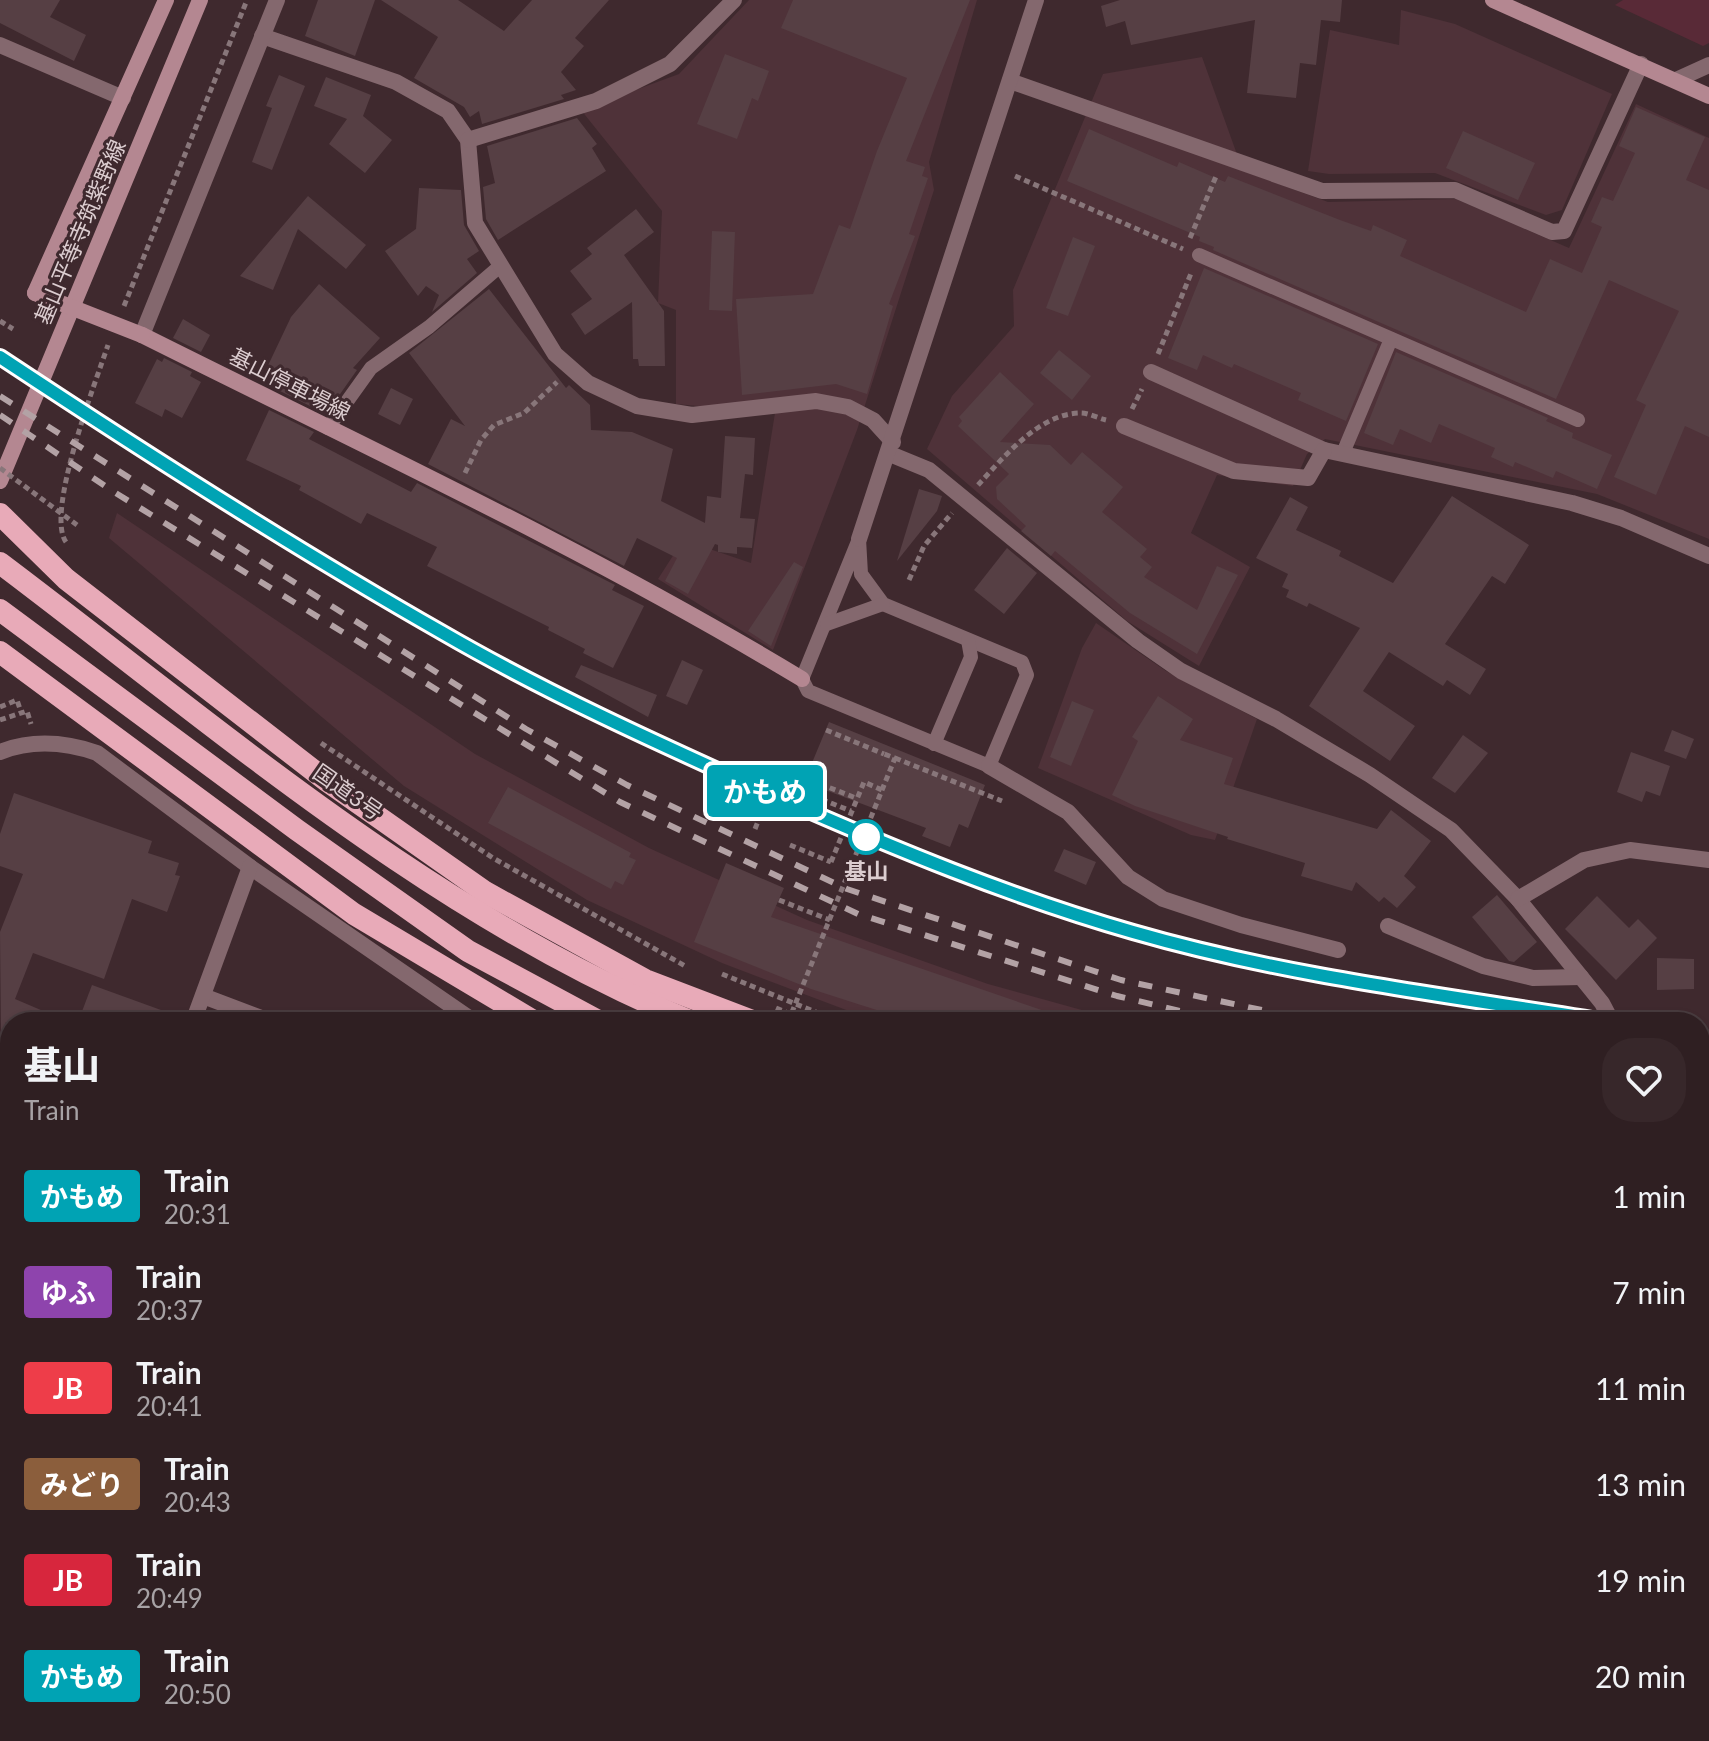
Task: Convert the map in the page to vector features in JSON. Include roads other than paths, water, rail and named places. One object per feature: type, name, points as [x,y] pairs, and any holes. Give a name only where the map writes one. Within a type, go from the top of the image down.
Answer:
[{"type":"highway","points":[[0,514],[66,579],[327,781],[485,892],[645,980],[757,1012]]},
{"type":"highway","name":"国道3号","points":[[0,563],[314,801],[484,918],[562,962],[670,1012]]},
{"type":"highway","points":[[0,610],[297,830],[468,951],[581,1012]]},
{"type":"highway","points":[[0,652],[354,914],[518,1012]]},
{"type":"main road","name":"基山停車場線","points":[[166,0],[35,293],[142,335],[456,492],[698,616],[802,679]]},
{"type":"main road","name":"基山平等寺筑紫野線","points":[[0,481],[200,0]]},
{"type":"main road","points":[[1493,0],[1709,96]]},
{"type":"street","points":[[142,335],[277,0]]},
{"type":"street","points":[[468,140],[596,101],[670,64],[734,0]]},
{"type":"street","points":[[859,539],[892,448],[1036,0]]},
{"type":"street","points":[[262,36],[396,82],[448,111],[468,140],[475,223],[499,267],[555,354],[588,383],[637,406],[692,415],[816,401],[848,407],[873,420],[892,448],[929,470],[966,498],[1138,641],[1181,671],[1276,719],[1370,775],[1451,830],[1518,899],[1605,1012]]},
{"type":"street","points":[[0,45],[123,98]]},
{"type":"street","points":[[1010,81],[1322,191],[1455,190],[1552,232],[1564,231],[1641,64]]},
{"type":"street","points":[[1676,80],[1709,65]]},
{"type":"street","points":[[1151,372],[1324,450],[1572,503],[1621,518],[1709,556]]},
{"type":"street","points":[[1124,426],[1234,471],[1308,478],[1324,450]]},
{"type":"street","points":[[0,752],[34,743],[71,744],[97,753],[250,867],[460,1012]]},
{"type":"street","points":[[989,766],[1068,812],[1128,877],[1163,899],[1241,925],[1338,950]]},
{"type":"street","points":[[1518,899],[1584,860],[1630,850],[1709,860]]},
{"type":"street","points":[[197,1012],[250,867]]},
{"type":"street","points":[[1388,926],[1483,966],[1533,978],[1581,977]]},
{"type":"street","points":[[203,996],[245,1012]]},
{"type":"lane","points":[[1199,255],[1578,420]]},
{"type":"lane","points":[[328,428],[371,368],[429,327],[499,267]]},
{"type":"lane","points":[[1343,453],[1391,339]]},
{"type":"lane","points":[[859,539],[861,574],[883,604],[1022,662],[1027,675],[989,766],[808,691],[802,679],[827,624],[859,539]]},
{"type":"lane","points":[[827,624],[883,604]]},
{"type":"lane","points":[[934,744],[971,657],[968,640]]},
{"type":"railway","points":[[0,357],[219,499],[482,655],[640,734],[898,849],[1038,902],[1192,948],[1370,984],[1548,1012]]},
{"type":"railway","points":[[0,396],[526,729],[627,785],[847,889],[1121,980],[1271,1012]]},
{"type":"railway","points":[[0,415],[114,492],[620,802],[858,914],[1117,996],[1184,1012]]},
{"type":"train","name":"かもめ","points":[[0,357],[136,448],[446,635],[646,738],[865,837],[1011,893],[1134,933],[1245,959],[1550,1012]]},
{"type":"place","name":"基山","points":[[866,837]]}]
